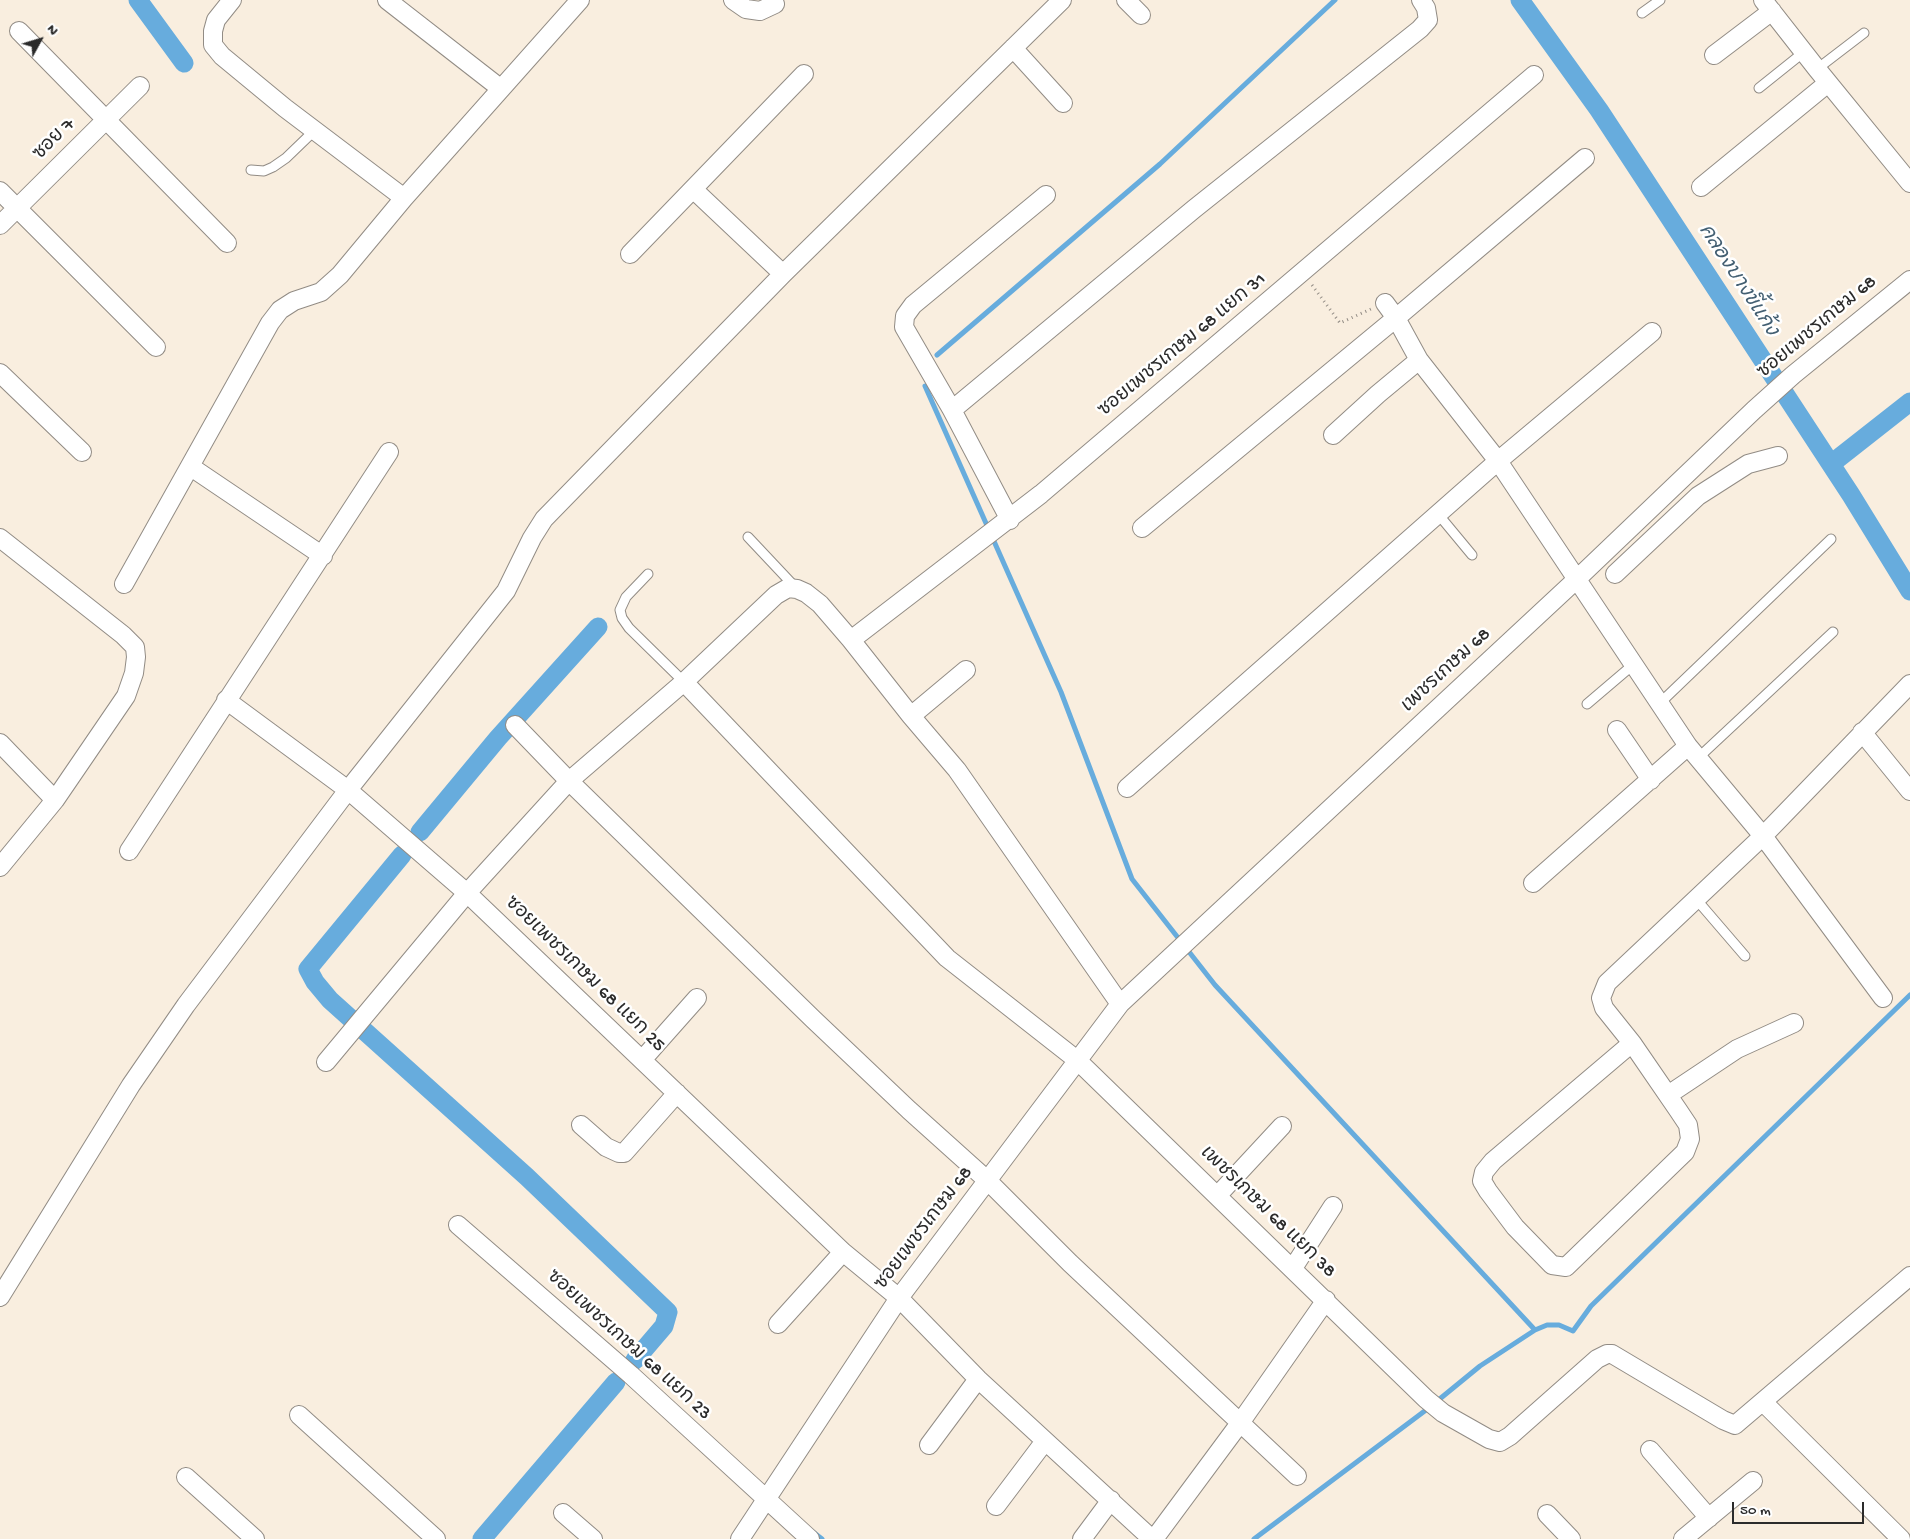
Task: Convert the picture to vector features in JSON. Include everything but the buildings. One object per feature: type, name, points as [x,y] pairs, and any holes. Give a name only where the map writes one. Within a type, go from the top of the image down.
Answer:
[{"type":"street","points":[[232,0],[216,20],[213,31],[213,45],[222,56],[314,131],[404,198]]},
{"type":"street","points":[[387,0],[500,88]]},
{"type":"street","points":[[124,584],[191,467],[270,322],[280,310],[294,301],[321,292],[329,286],[500,88],[580,0]]},
{"type":"street","points":[[733,0],[746,9],[760,11],[775,4]]},
{"type":"street","points":[[0,1297],[131,1085],[186,1005],[348,790],[506,591],[532,538],[544,520],[783,274],[1062,0]]},
{"type":"street","points":[[1126,0],[1141,15]]},
{"type":"street","points":[[952,410],[1194,209],[1420,29],[1428,20],[1426,8],[1421,0]]},
{"type":"street","points":[[1714,55],[1768,6],[1910,183]]},
{"type":"street","points":[[19,31],[227,243]]},
{"type":"street","points":[[1013,48],[1063,104]]},
{"type":"street","points":[[630,254],[804,74]]},
{"type":"street","name":"ซอยเพชรเกษม 68 แยก 31","points":[[851,640],[1010,520],[1534,75]]},
{"type":"street","points":[[1701,187],[1823,76]]},
{"type":"street","name":"ซอย 7","points":[[0,225],[140,86]]},
{"type":"street","points":[[1142,528],[1396,318],[1585,158]]},
{"type":"street","points":[[693,189],[783,274]]},
{"type":"street","points":[[0,191],[156,347]]},
{"type":"street","points":[[1010,520],[952,410],[904,327],[905,316],[913,305],[1046,195]]},
{"type":"street","name":"ซอยเพชรเกษม 68","points":[[1754,410],[1793,375],[1910,280]]},
{"type":"street","points":[[1385,303],[1396,318],[1419,360],[1498,461],[1578,578],[1659,704],[1693,752],[1763,836],[1883,998]]},
{"type":"street","points":[[1127,788],[1498,461],[1652,332]]},
{"type":"street","points":[[1333,434],[1419,360]]},
{"type":"street","points":[[0,373],[82,452]]},
{"type":"street","name":"เพชรเกษม 68","points":[[1167,962],[1578,578],[1754,410]]},
{"type":"street","points":[[129,851],[389,452]]},
{"type":"street","points":[[1615,574],[1698,496],[1748,464],[1778,456]]},
{"type":"street","points":[[191,467],[323,556]]},
{"type":"street","points":[[1684,476],[1698,496]]},
{"type":"street","points":[[0,538],[135,646],[136,657],[134,673],[126,696],[55,800],[0,867]]},
{"type":"street","points":[[326,1062],[467,893],[569,781],[684,682],[776,595],[788,588],[806,593],[820,604],[957,770],[1120,1004]]},
{"type":"street","points":[[911,716],[966,670]]},
{"type":"street","name":"เพชรเกษม 68 แยก 38","points":[[684,682],[947,958],[1077,1060],[1426,1398],[1444,1413],[1489,1439],[1500,1442],[1510,1436],[1597,1359],[1608,1354],[1612,1354],[1731,1424],[1735,1424],[1762,1402]]},
{"type":"street","points":[[1632,1043],[1493,1161],[1484,1172],[1482,1181],[1488,1191],[1515,1227],[1552,1265],[1566,1267],[1685,1152],[1690,1139],[1688,1125],[1632,1043],[1604,1008],[1601,998],[1607,983],[1763,836],[1910,684]]},
{"type":"street","name":"ซอยเพชรเกษม 68 แยก 25","points":[[226,700],[348,790],[467,893],[843,1252],[899,1298],[978,1379],[1153,1539]]},
{"type":"street","points":[[515,725],[569,781],[909,1110],[988,1181],[1070,1263],[1297,1476]]},
{"type":"street","points":[[1617,730],[1652,780]]},
{"type":"street","points":[[1862,732],[1910,791]]},
{"type":"street","points":[[0,742],[55,800]]},
{"type":"street","points":[[1533,883],[1652,780],[1693,752]]},
{"type":"street","name":"ซอยเพชรเกษม 68","points":[[740,1539],[768,1500],[899,1298],[1120,1004],[1167,962]]},
{"type":"street","points":[[642,1060],[697,998]]},
{"type":"street","points":[[1668,1095],[1737,1049],[1794,1023]]},
{"type":"street","points":[[581,1125],[606,1147],[619,1153],[624,1153],[677,1093]]},
{"type":"street","points":[[1218,1195],[1282,1126]]},
{"type":"street","points":[[1293,1268],[1333,1206]]},
{"type":"street","name":"ซอยเพชรเกษม 68 แยก 23","points":[[458,1225],[631,1375],[810,1539]]},
{"type":"street","points":[[778,1324],[843,1252]]},
{"type":"street","points":[[1901,1539],[1762,1402],[1910,1276]]},
{"type":"street","points":[[1153,1539],[1240,1423],[1326,1300]]},
{"type":"street","points":[[929,1445],[978,1379]]},
{"type":"street","points":[[299,1415],[436,1539]]},
{"type":"street","points":[[996,1506],[1045,1441]]},
{"type":"street","points":[[1650,1450],[1709,1518]]},
{"type":"street","points":[[186,1477],[255,1539]]},
{"type":"street","points":[[1683,1539],[1752,1481]]},
{"type":"street","points":[[1082,1539],[1111,1500]]},
{"type":"street","points":[[563,1513],[592,1539]]},
{"type":"street","points":[[1547,1514],[1571,1539]]},
{"type":"lane","points":[[1642,13],[1660,0]]},
{"type":"lane","points":[[1823,76],[1864,33]]},
{"type":"lane","points":[[1759,88],[1804,52]]},
{"type":"lane","points":[[251,170],[264,171],[273,167],[286,158],[314,131]]},
{"type":"lane","points":[[1438,514],[1472,555]]},
{"type":"lane","points":[[748,537],[797,589]]},
{"type":"lane","points":[[1659,704],[1831,539]]},
{"type":"lane","points":[[648,574],[626,597],[620,610],[622,618],[629,628],[684,682]]},
{"type":"lane","points":[[1693,752],[1833,632]]},
{"type":"lane","points":[[1587,704],[1634,664]]},
{"type":"lane","points":[[1696,899],[1745,956]]},
{"type":"path","points":[[1303,273],[1340,323],[1385,303]]},
{"type":"waterway","points":[[138,0],[184,63]]},
{"type":"waterway","points":[[937,355],[1160,164],[1335,0]]},
{"type":"waterway","name":"คลองบางขี้แก้ง","points":[[1520,0],[1599,110],[1851,495],[1910,591]]},
{"type":"waterway","points":[[925,386],[1061,692],[1132,879],[1215,985],[1535,1330]]},
{"type":"waterway","points":[[1831,464],[1910,402]]},
{"type":"waterway","points":[[420,832],[498,738],[598,627]]},
{"type":"waterway","points":[[402,855],[308,969],[315,982],[330,1000],[527,1177],[668,1312],[664,1326],[635,1360]]},
{"type":"waterway","points":[[1436,1402],[1480,1366],[1535,1330],[1547,1325],[1559,1325],[1573,1331],[1591,1306],[1910,995]]},
{"type":"waterway","points":[[482,1539],[616,1382]]},
{"type":"waterway","points":[[1254,1539],[1430,1407]]},
{"type":"waterway","points":[[813,1532],[822,1539]]}]
